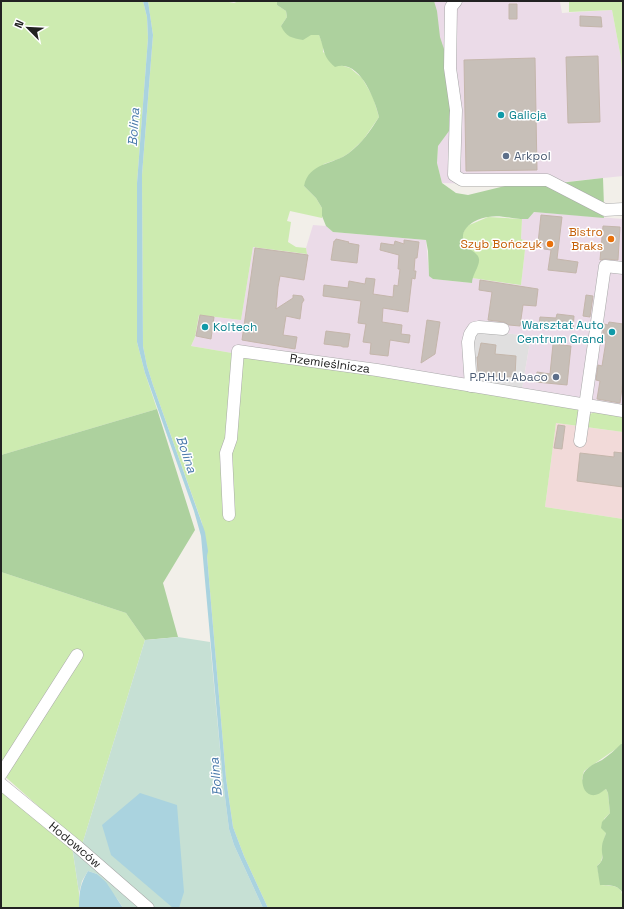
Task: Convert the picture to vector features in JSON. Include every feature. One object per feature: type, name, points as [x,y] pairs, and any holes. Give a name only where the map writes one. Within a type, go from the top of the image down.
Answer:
[{"type":"street","points":[[456,1],[451,6],[450,68],[456,110],[454,175],[462,180],[547,180],[605,210],[623,209]]},
{"type":"street","points":[[580,441],[604,266],[623,268]]},
{"type":"street","points":[[471,386],[468,342],[470,334],[474,328],[479,327],[503,329]]},
{"type":"street","name":"Rzemieślnicza","points":[[229,515],[226,453],[231,439],[238,351],[377,370],[623,411]]},
{"type":"street","points":[[1,774],[77,655]]},
{"type":"street","name":"Hodowców","points":[[1,784],[78,847],[148,908]]},
{"type":"shaded area","points":[[434,1],[560,2],[562,13],[612,10],[621,58],[623,83],[623,176],[545,184],[509,185],[442,183],[437,163],[438,146]]},
{"type":"shaded area","points":[[534,212],[623,219],[623,405],[522,389],[531,336],[477,330],[471,341],[474,382],[232,353],[191,346],[195,337],[199,315],[241,320],[253,247],[307,254],[306,248],[313,225],[326,226],[333,232],[426,240],[429,275],[433,279],[472,283],[472,278],[521,285],[526,241],[521,239],[522,219],[528,219]]},
{"type":"shaded area","points":[[477,330],[531,336],[522,389],[474,382],[470,355]]},
{"type":"shaded area","points":[[556,423],[623,432],[623,519],[545,507]]},
{"type":"green space","points":[[1,1],[143,1],[147,17],[148,38],[137,183],[137,342],[145,373],[157,409],[1,455]]},
{"type":"green space","points":[[148,1],[228,1],[234,3],[239,1],[277,1],[277,5],[286,11],[287,17],[281,26],[311,35],[319,35],[323,45],[323,52],[340,65],[350,68],[362,78],[373,97],[379,117],[363,140],[349,153],[341,158],[324,164],[304,186],[316,198],[322,208],[322,218],[290,211],[287,221],[291,222],[288,242],[296,247],[306,248],[307,254],[253,247],[241,320],[199,315],[195,337],[191,346],[232,353],[234,358],[263,358],[574,407],[579,410],[579,426],[556,423],[545,507],[623,519],[623,744],[584,771],[582,779],[595,795],[606,789],[608,793],[610,813],[604,819],[606,833],[602,847],[603,854],[601,862],[597,866],[601,885],[613,886],[620,889],[623,908],[268,908],[244,856],[233,827],[226,778],[207,554],[202,523],[153,385],[143,346],[142,175],[153,35]]},
{"type":"green space","points":[[277,1],[434,1],[437,11],[440,37],[444,49],[451,104],[449,131],[438,146],[437,163],[442,183],[456,193],[468,195],[509,185],[545,184],[603,212],[604,218],[534,212],[528,219],[493,216],[475,221],[468,226],[463,234],[464,242],[468,248],[478,256],[479,259],[472,283],[433,279],[429,276],[426,240],[333,232],[326,226],[322,216],[322,208],[316,198],[304,186],[307,178],[316,168],[343,157],[354,149],[366,136],[379,117],[374,100],[364,82],[351,68],[344,66],[335,67],[331,63],[326,56],[319,35],[311,35],[303,40],[293,38],[285,33],[281,26],[287,17],[286,11],[277,5]]},
{"type":"green space","points":[[569,2],[623,2],[623,83],[621,58],[612,10],[569,12]]},
{"type":"green space","points":[[603,178],[604,206],[559,183]]},
{"type":"green space","points":[[488,217],[522,219],[521,239],[526,241],[521,285],[472,278],[477,255],[467,248],[463,240],[463,233],[467,226]]},
{"type":"green space","points":[[157,409],[195,530],[163,583],[178,637],[145,640],[126,613],[1,572],[1,455]]},
{"type":"green space","points":[[595,412],[623,416],[623,432],[586,427],[590,414]]},
{"type":"green space","points":[[1,572],[126,613],[145,640],[82,845],[1,773]]},
{"type":"green space","points":[[178,637],[210,642],[229,829],[234,845],[263,908],[155,908],[82,845],[145,640]]},
{"type":"green space","points":[[621,744],[623,744],[623,893],[616,887],[600,885],[597,866],[602,859],[602,845],[606,833],[601,828],[602,822],[610,813],[608,793],[606,789],[598,794],[591,795],[585,790],[582,781],[586,770],[605,758]]},
{"type":"green space","points":[[1,788],[72,846],[79,893],[79,908],[1,908]]},
{"type":"green space","points":[[72,846],[140,908],[123,908],[97,874],[88,871],[82,881],[79,893]]},
{"type":"water","points":[[143,1],[148,1],[153,35],[142,175],[143,346],[153,385],[205,532],[208,551],[207,556],[226,778],[233,827],[244,856],[268,908],[263,908],[234,845],[229,829],[223,781],[201,536],[194,511],[145,373],[137,342],[137,183],[148,38],[147,17]]},
{"type":"water","points":[[140,793],[177,805],[184,892],[179,908],[173,908],[111,855],[102,825]]},
{"type":"water","points":[[88,871],[97,874],[106,882],[123,908],[79,908],[80,889]]},
{"type":"building","points":[[509,4],[517,4],[517,19],[509,19]]},
{"type":"building","points":[[580,16],[601,17],[602,27],[580,26]]},
{"type":"building","points":[[598,56],[600,122],[568,123],[566,57]]},
{"type":"building","name":"Galicja","points":[[535,58],[537,170],[466,171],[464,60]]},
{"type":"building","name":"Szyb Bończyk","points":[[541,215],[562,217],[557,259],[578,262],[576,273],[548,270],[551,250],[544,249],[544,244],[538,243]]},
{"type":"building","points":[[603,226],[620,227],[618,260],[600,260]]},
{"type":"building","points":[[336,239],[359,245],[357,263],[331,260],[334,241]]},
{"type":"building","points":[[404,240],[419,242],[417,258],[415,258],[415,279],[412,278],[408,312],[383,308],[382,322],[402,325],[401,334],[410,335],[409,343],[390,340],[388,356],[370,354],[371,343],[363,342],[366,324],[358,323],[361,301],[323,296],[324,285],[348,288],[349,281],[365,284],[366,278],[375,279],[373,294],[393,297],[394,285],[398,286],[400,269],[398,269],[399,255],[380,250],[381,243],[394,245],[395,241],[404,244]]},
{"type":"building","points":[[255,248],[308,255],[304,280],[280,276],[278,287],[276,309],[293,298],[293,295],[302,296],[304,300],[302,303],[300,319],[286,316],[283,335],[297,337],[295,349],[242,340]]},
{"type":"building","points":[[480,280],[538,289],[536,306],[523,305],[520,326],[488,320],[492,292],[479,290]]},
{"type":"building","points":[[586,295],[593,296],[590,317],[583,316]]},
{"type":"building","points":[[557,314],[574,316],[573,330],[539,325],[540,317],[556,318]]},
{"type":"building","name":"Koltech","points":[[200,315],[214,317],[211,339],[196,336]]},
{"type":"building","points":[[427,320],[440,322],[435,354],[421,363]]},
{"type":"building","points":[[609,322],[623,324],[623,380],[620,403],[597,399],[600,381],[596,380],[598,365],[602,366],[606,341],[602,340],[604,324],[608,325]]},
{"type":"building","points":[[326,331],[350,334],[348,347],[324,344]]},
{"type":"building","points":[[481,343],[496,345],[495,354],[516,356],[515,377],[480,374],[478,371],[477,357]]},
{"type":"building","points":[[553,344],[571,346],[567,385],[536,382],[537,372],[550,374]]},
{"type":"building","points":[[558,425],[565,426],[562,449],[554,448]]},
{"type":"building","points":[[614,452],[623,453],[623,487],[577,481],[580,453],[614,457]]},
{"type":"place","name":"Galicja","points":[[501,115]]},
{"type":"place","name":"Arkpol","points":[[506,156]]},
{"type":"place","name":"Bistro Braks","points":[[611,239]]},
{"type":"place","name":"Szyb Bończyk","points":[[550,244]]},
{"type":"place","name":"Koltech","points":[[205,327]]},
{"type":"place","name":"Warsztat Auto Centrum Grand","points":[[612,332]]},
{"type":"place","name":"P.P.H.U. Abaco","points":[[556,377]]},
{"type":"water label","name":"Bolina","points":[[133,127]]},
{"type":"water label","name":"Bolina","points":[[187,454]]},
{"type":"water label","name":"Bolina","points":[[215,777]]}]
